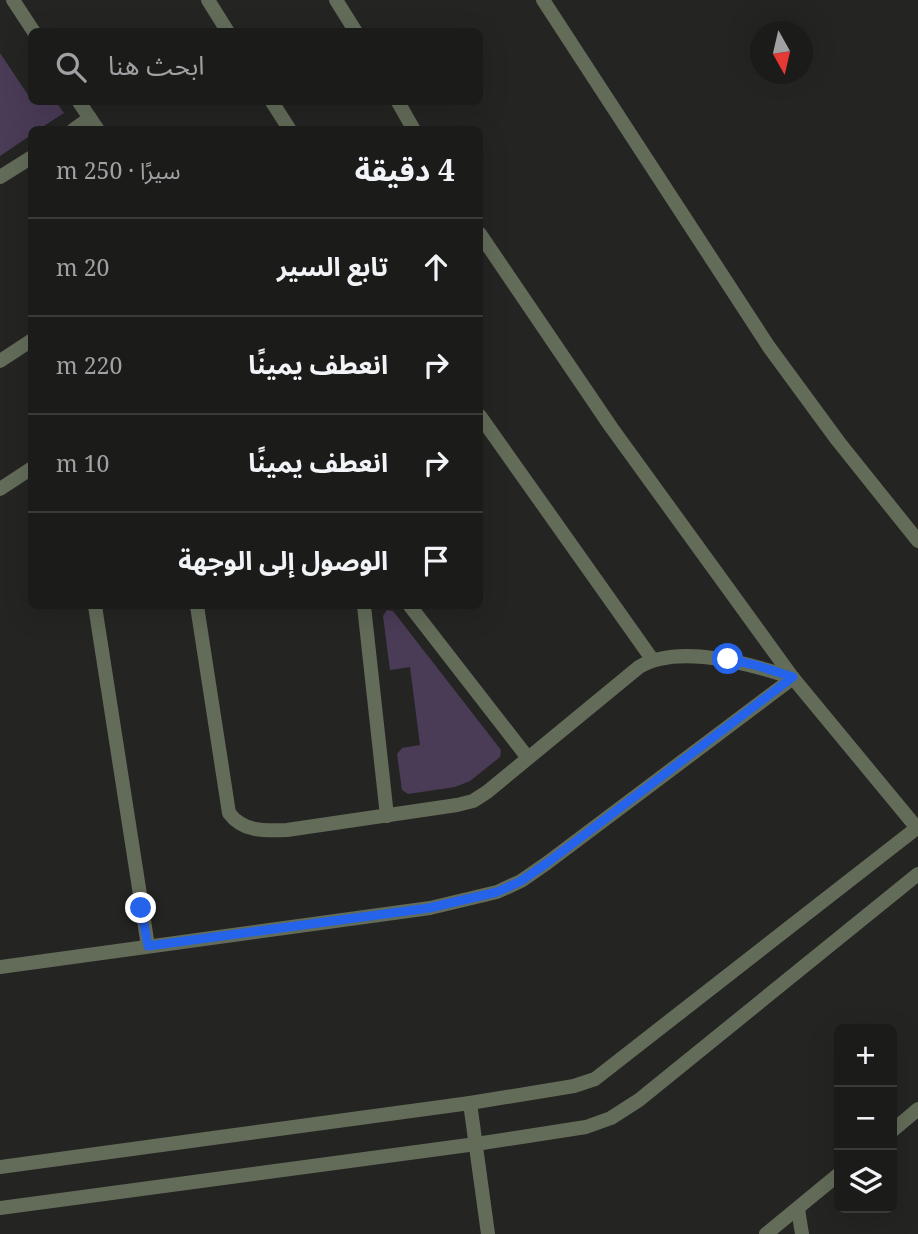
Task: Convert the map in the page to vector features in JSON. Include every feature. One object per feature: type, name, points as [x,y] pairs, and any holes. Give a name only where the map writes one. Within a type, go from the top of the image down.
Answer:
[{"type":"street","points":[[13,0],[31,28]]},
{"type":"street","points":[[208,0],[226,28]]},
{"type":"street","points":[[336,0],[354,28]]},
{"type":"street","points":[[542,0],[769,347],[838,441],[918,541]]},
{"type":"street","points":[[81,105],[94,124]]},
{"type":"street","points":[[274,105],[287,126]]},
{"type":"street","points":[[400,105],[412,126]]},
{"type":"street","points":[[0,177],[28,159]]},
{"type":"street","points":[[0,1167],[470,1102],[574,1086],[595,1079],[918,827],[793,677],[611,426],[483,238]]},
{"type":"street","points":[[0,361],[28,343]]},
{"type":"street","points":[[483,420],[652,659]]},
{"type":"street","points":[[0,489],[28,471]]},
{"type":"street","points":[[95,609],[148,946]]},
{"type":"street","points":[[197,609],[225,800],[236,823],[248,828],[286,831],[473,801],[652,659],[728,659],[793,677]]},
{"type":"street","points":[[364,609],[387,816]]},
{"type":"street","points":[[412,609],[528,758]]},
{"type":"street","points":[[0,967],[416,910],[497,892],[521,881],[547,863],[793,677]]},
{"type":"street","points":[[0,1208],[475,1144],[586,1126],[611,1118],[639,1100],[918,874]]},
{"type":"street","points":[[470,1102],[488,1234]]},
{"type":"street","points":[[897,1127],[918,1109]]},
{"type":"street","points":[[766,1234],[834,1178]]},
{"type":"street","points":[[798,1209],[802,1234]]},
{"type":"shaded area","points":[[0,53],[28,95],[28,105],[58,105],[64,113],[44,126],[28,126],[28,137],[0,156]]},
{"type":"shaded area","points":[[387,610],[393,611],[501,750],[500,757],[470,781],[455,787],[408,794],[402,790],[397,754],[402,748],[420,745],[410,667],[390,670],[383,616]]},
{"type":"route","points":[[141,908],[148,946],[429,908],[497,892],[521,881],[547,863],[793,677],[728,659]]}]
